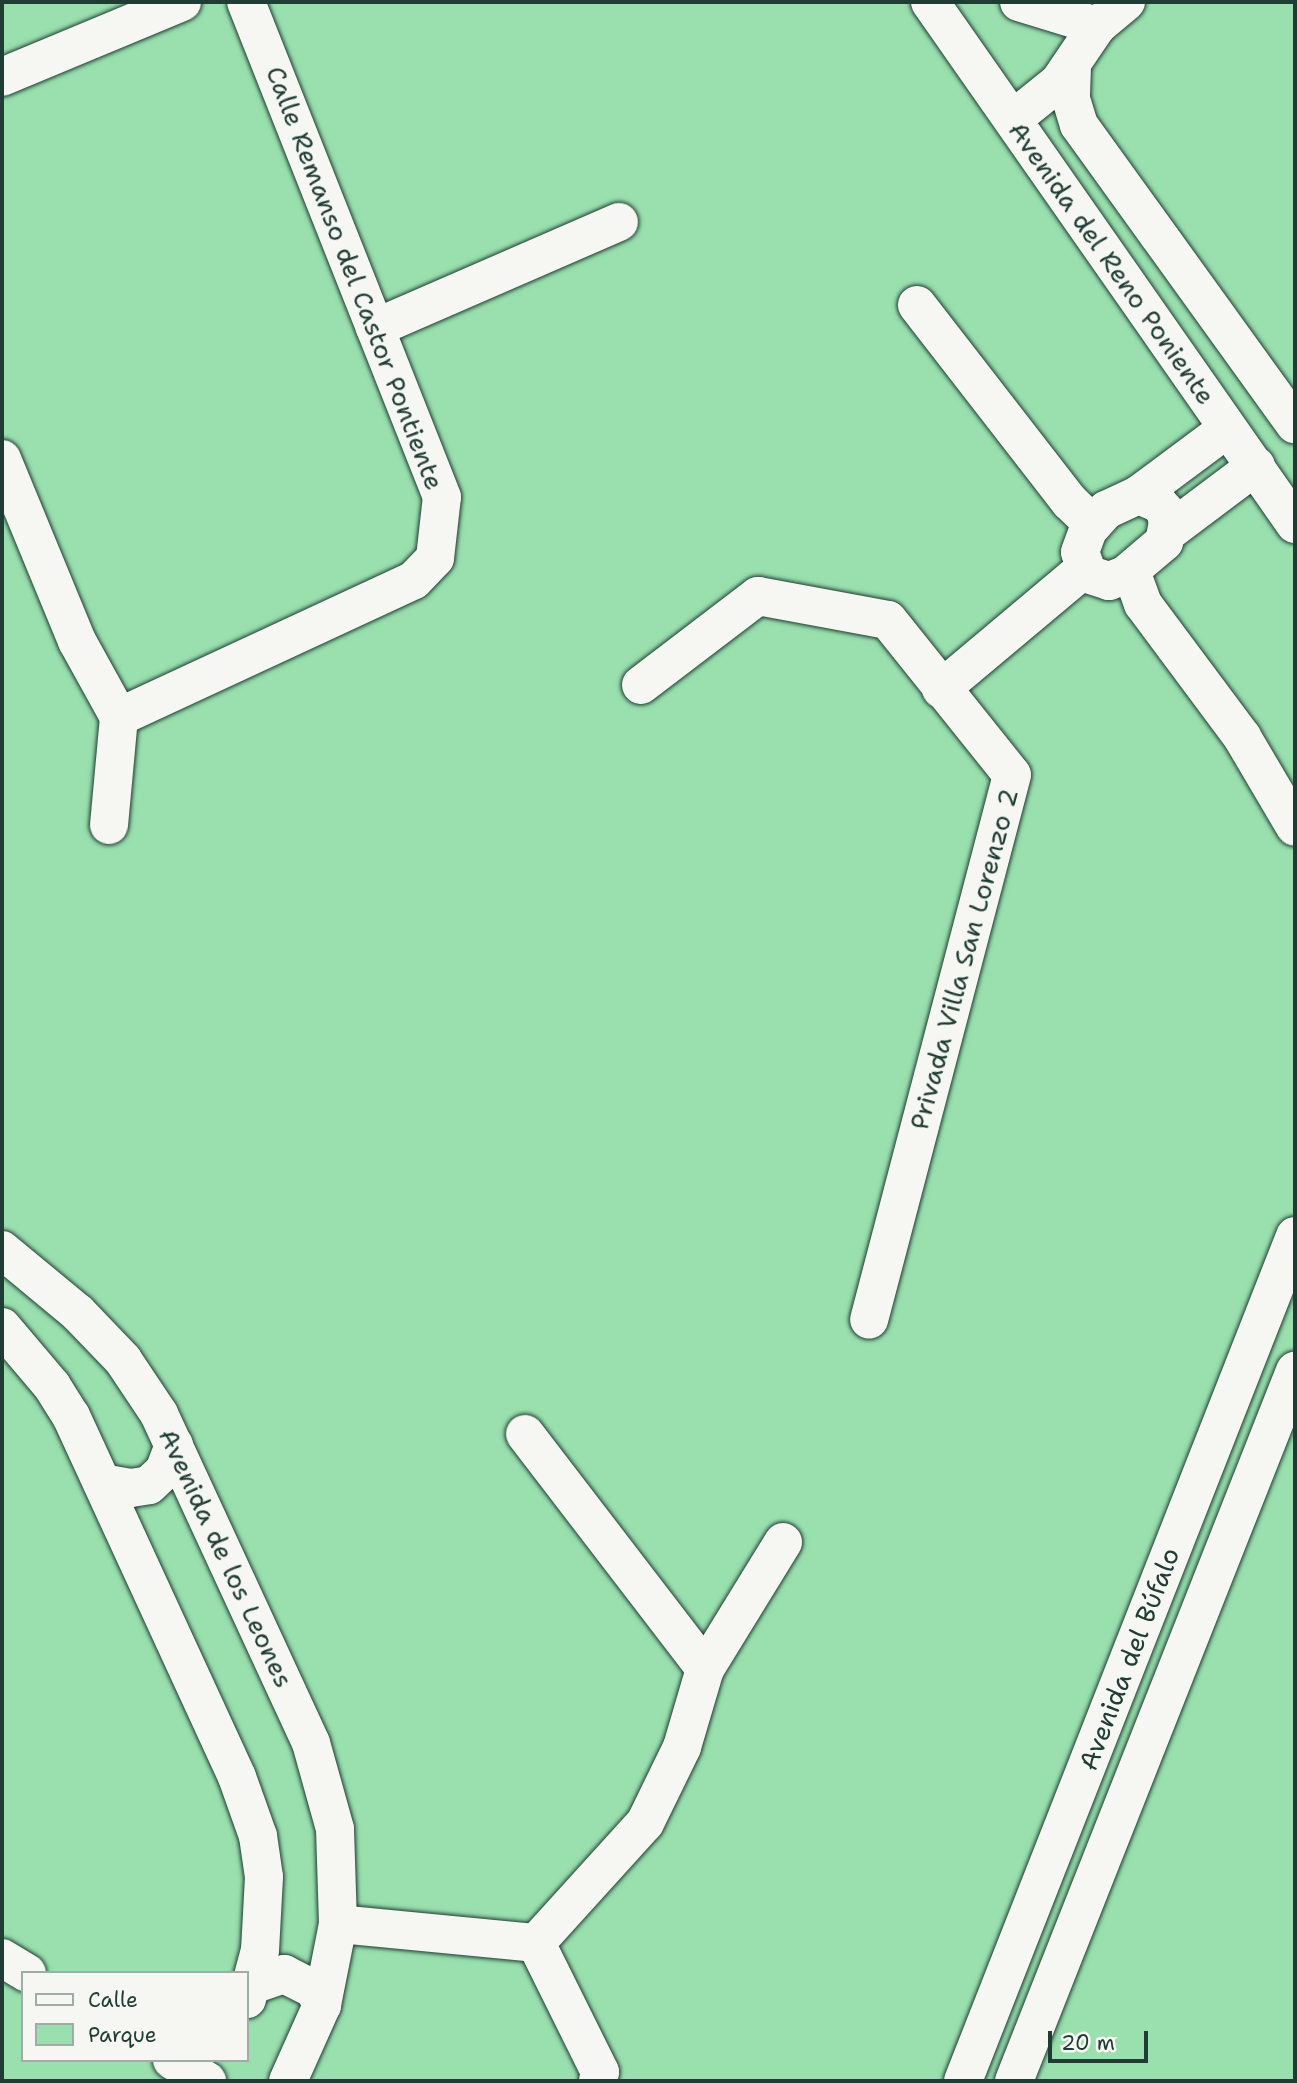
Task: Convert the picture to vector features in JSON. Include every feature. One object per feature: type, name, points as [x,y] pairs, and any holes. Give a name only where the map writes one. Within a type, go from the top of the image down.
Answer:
[{"type":"street","points":[[2,77],[182,2]]},
{"type":"street","name":"Calle Remanso del Castor Pontiente","points":[[119,717],[414,580],[435,558],[442,497],[246,2]]},
{"type":"street","name":"Avenida del Reno Poniente","points":[[930,2],[1295,524]]},
{"type":"street","points":[[1019,2],[1097,26]]},
{"type":"street","points":[[1013,119],[1044,96],[1072,66],[1097,26],[1126,2]]},
{"type":"street","name":"Avenida del Reno Poniente","points":[[1072,66],[1071,99],[1079,125],[1295,424]]},
{"type":"street","points":[[375,328],[619,222]]},
{"type":"street","points":[[917,305],[1070,502],[1093,524]]},
{"type":"street","points":[[1227,429],[1138,495],[1106,510],[1093,524],[1080,552],[1084,569],[1093,577],[1110,581],[1131,571],[1152,556],[1168,532],[1256,466]]},
{"type":"street","points":[[2,458],[77,641],[119,717],[109,825]]},
{"type":"street","points":[[1138,495],[1158,503],[1165,511],[1168,532]]},
{"type":"street","points":[[941,689],[1084,569]]},
{"type":"street","points":[[1131,571],[1143,604],[1242,737],[1295,827]]},
{"type":"street","name":"Privada Villa San Lorenzo 2","points":[[641,685],[758,596],[888,621],[1012,775],[869,1320]]},
{"type":"street","name":"Avenida del Búfalo","points":[[963,2081],[1295,1236]]},
{"type":"street","name":"Avenida de los Leones","points":[[2,1250],[78,1313],[123,1360],[159,1414],[321,1773],[335,1829],[338,1924],[322,2005],[288,2081]]},
{"type":"street","points":[[2,1327],[52,1386],[102,1483],[237,1777],[258,1836],[264,1913],[249,1992]]},
{"type":"street","name":"Avenida del Búfalo","points":[[1014,2081],[1283,1436],[1292,1387]]},
{"type":"street","points":[[525,1434],[705,1669]]},
{"type":"street","points":[[102,1483],[131,1489],[149,1485],[164,1471],[174,1445]]},
{"type":"street","points":[[536,1943],[645,1823],[682,1747],[705,1669],[783,1542]]},
{"type":"street","points":[[338,1924],[536,1943]]},
{"type":"street","points":[[536,1943],[600,2072],[598,2081]]},
{"type":"street","points":[[2,1958],[24,1971]]},
{"type":"street","points":[[249,1992],[284,1975],[314,1989],[322,2005]]},
{"type":"street","points":[[175,2062],[207,2081]]},
{"type":"street","points":[[214,2081],[222,2062]]},
{"type":"green space","points":[[2,2],[1295,2],[1295,2081],[2,2081]]}]
